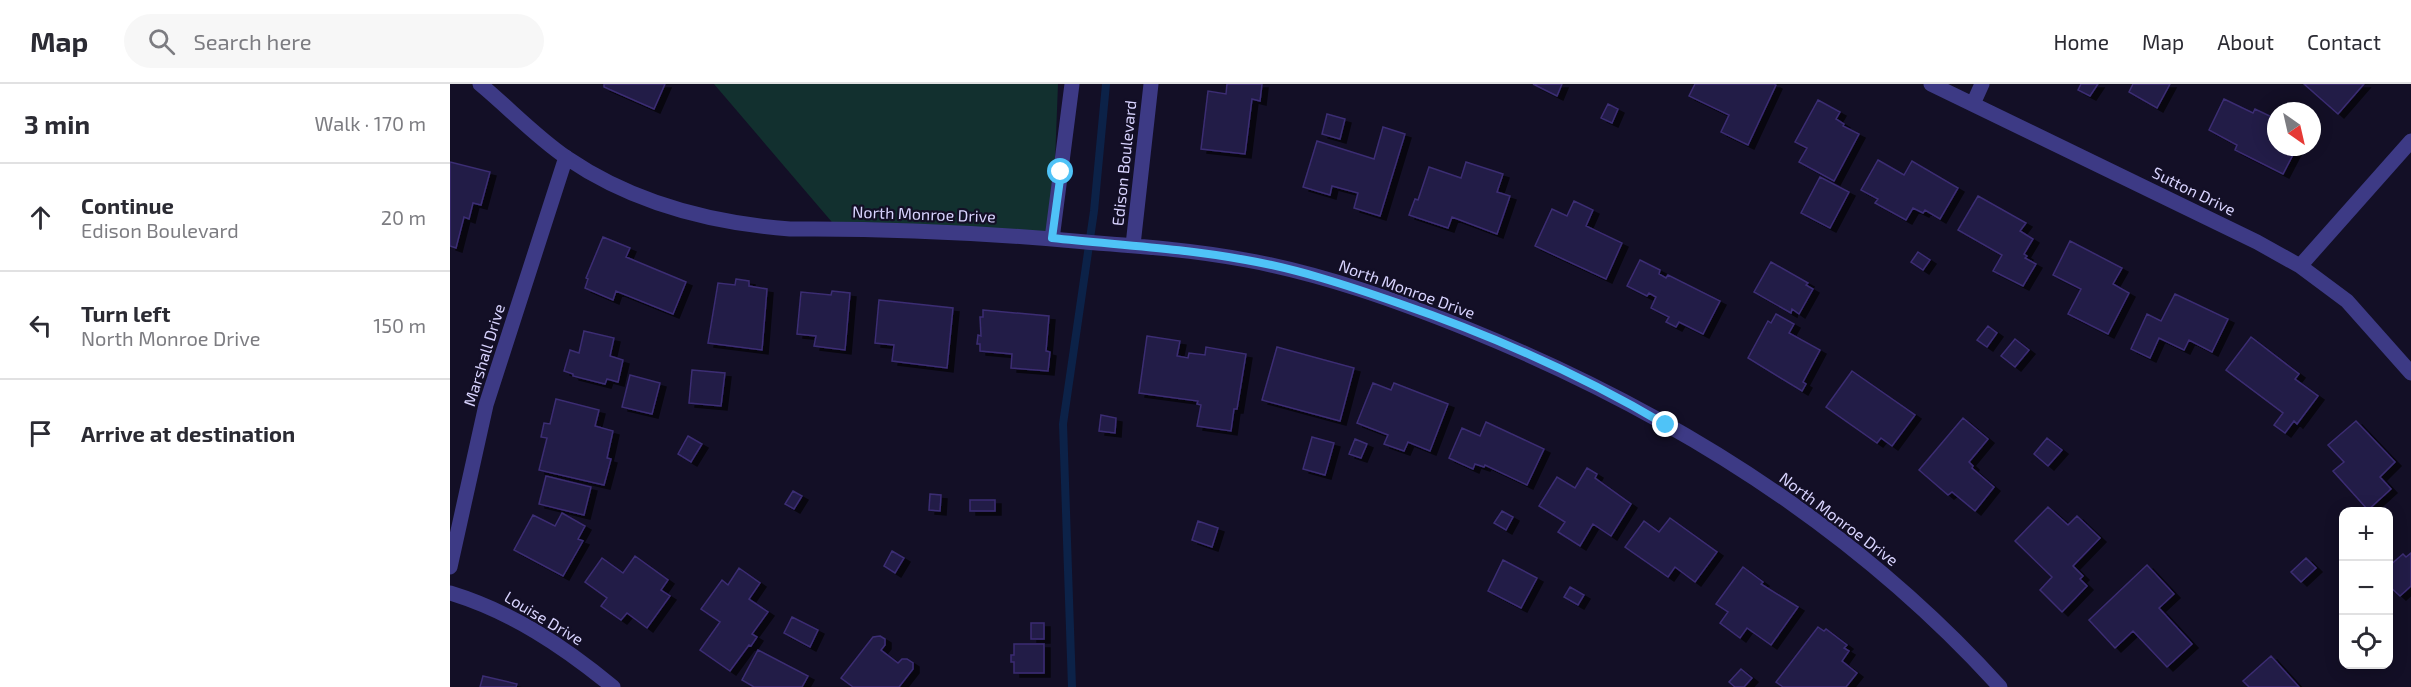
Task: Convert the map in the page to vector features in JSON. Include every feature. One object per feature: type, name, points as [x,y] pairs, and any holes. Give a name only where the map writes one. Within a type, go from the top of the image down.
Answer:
[{"type":"street","name":"North Monroe Drive","points":[[480,84],[566,157],[613,184],[663,205],[705,217],[748,225],[790,229],[968,233],[1052,238],[1247,260],[1335,282],[1433,315],[1516,349],[1597,387],[1717,454],[1776,492],[1836,536],[1908,595],[2001,687]]},
{"type":"street","points":[[1052,238],[1072,84]]},
{"type":"street","name":"Edison Boulevard","points":[[1127,245],[1151,84]]},
{"type":"street","name":"Sutton Drive","points":[[1931,84],[2257,242],[2301,266],[2347,301],[2411,373]]},
{"type":"street","points":[[1972,104],[1982,84]]},
{"type":"street","points":[[2301,266],[2411,141]]},
{"type":"street","name":"Marshall Drive","points":[[450,567],[486,405],[566,157]]},
{"type":"street","name":"Louise Drive","points":[[450,593],[479,602],[539,632],[579,659],[613,687]]},
{"type":"green space","points":[[714,84],[1058,84],[1052,239],[837,228]]},
{"type":"building","points":[[604,84],[665,84],[654,109],[604,87]]},
{"type":"building","points":[[1227,84],[1262,84],[1260,101],[1252,99],[1245,154],[1201,149],[1208,91],[1226,94]]},
{"type":"building","points":[[1533,84],[1562,84],[1557,96]]},
{"type":"building","points":[[1695,84],[1776,85],[1748,145],[1721,132],[1729,115],[1689,96]]},
{"type":"building","points":[[2081,84],[2098,84],[2090,96],[2078,90]]},
{"type":"building","points":[[2133,84],[2170,84],[2157,108],[2129,92]]},
{"type":"building","points":[[2304,84],[2364,84],[2338,114]]},
{"type":"building","points":[[2224,99],[2253,113],[2255,109],[2267,115],[2267,156],[2292,156],[2283,174],[2235,150],[2237,145],[2209,130]]},
{"type":"building","points":[[1818,100],[1840,112],[1836,119],[1844,124],[1843,126],[1859,134],[1834,181],[1799,162],[1807,148],[1795,142]]},
{"type":"building","points":[[1608,104],[1618,109],[1612,123],[1601,118]]},
{"type":"building","points":[[1327,114],[1345,119],[1340,139],[1322,134]]},
{"type":"building","points":[[1383,127],[1405,134],[1380,216],[1354,208],[1358,193],[1332,186],[1330,195],[1303,187],[1317,141],[1374,159]]},
{"type":"building","points":[[1878,160],[1904,175],[1912,161],[1958,188],[1940,219],[1925,210],[1923,213],[1913,208],[1906,220],[1875,203],[1878,199],[1861,190]]},
{"type":"building","points":[[450,162],[490,172],[481,205],[473,203],[469,219],[464,217],[456,248],[450,246]]},
{"type":"building","points":[[1466,162],[1503,174],[1497,192],[1510,196],[1497,234],[1452,217],[1448,228],[1409,215],[1415,199],[1418,200],[1429,167],[1461,178]]},
{"type":"building","points":[[1820,177],[1849,192],[1830,228],[1801,213]]},
{"type":"building","points":[[1978,196],[2026,223],[2020,231],[2033,239],[2024,254],[2027,256],[2025,258],[2036,264],[2023,286],[1993,271],[2002,255],[1958,230]]},
{"type":"building","points":[[1574,201],[1593,210],[1586,226],[1622,243],[1606,279],[1535,246],[1552,209],[1567,216]]},
{"type":"building","points":[[603,237],[630,248],[626,257],[686,282],[673,314],[616,291],[613,300],[585,288],[588,279],[586,278]]},
{"type":"building","points":[[2070,241],[2122,268],[2113,284],[2129,293],[2108,334],[2068,314],[2081,289],[2053,275]]},
{"type":"building","points":[[1918,252],[1930,260],[1923,270],[1911,262]]},
{"type":"building","points":[[1640,260],[1660,270],[1659,274],[1666,278],[1668,275],[1720,301],[1703,334],[1679,322],[1676,327],[1666,322],[1669,317],[1651,308],[1656,297],[1649,293],[1647,296],[1627,286]]},
{"type":"building","points":[[1771,262],[1808,283],[1806,285],[1813,289],[1799,314],[1792,309],[1791,313],[1754,292]]},
{"type":"building","points":[[736,279],[749,281],[749,286],[767,289],[762,350],[708,343],[718,283],[735,285]]},
{"type":"building","points":[[832,291],[850,293],[845,350],[814,346],[816,336],[797,334],[801,292],[831,295]]},
{"type":"building","points":[[2175,294],[2228,319],[2212,352],[2189,340],[2184,350],[2159,338],[2150,358],[2131,349],[2147,314],[2161,321]]},
{"type":"building","points":[[879,300],[953,308],[947,368],[892,361],[894,345],[875,343]]},
{"type":"building","points":[[983,310],[1049,316],[1046,351],[1050,352],[1048,371],[1011,368],[1012,354],[980,351],[980,344],[977,344],[978,335],[981,336],[980,317],[983,317]]},
{"type":"building","points":[[1776,314],[1794,324],[1789,333],[1820,350],[1803,382],[1806,384],[1802,391],[1748,358],[1768,321],[1771,323]]},
{"type":"building","points":[[1988,326],[1997,333],[1987,347],[1977,340]]},
{"type":"building","points":[[584,331],[614,338],[610,356],[623,360],[618,382],[607,379],[605,384],[573,376],[564,371],[570,350],[579,353]]},
{"type":"building","points":[[1147,336],[1180,341],[1177,356],[1188,358],[1189,353],[1205,355],[1206,347],[1246,354],[1231,431],[1197,426],[1201,405],[1197,404],[1198,401],[1139,393]]},
{"type":"building","points":[[2251,337],[2299,374],[2295,379],[2318,396],[2297,424],[2294,421],[2285,433],[2274,425],[2283,413],[2226,370]]},
{"type":"building","points":[[2015,339],[2029,350],[2015,367],[2001,356]]},
{"type":"building","points":[[1277,347],[1354,368],[1340,421],[1262,400]]},
{"type":"building","points":[[692,370],[725,373],[721,406],[689,403]]},
{"type":"building","points":[[1852,371],[1915,415],[1892,446],[1881,438],[1877,443],[1826,407]]},
{"type":"building","points":[[630,375],[660,383],[652,414],[622,407]]},
{"type":"building","points":[[1373,383],[1391,390],[1394,383],[1448,404],[1430,451],[1408,442],[1404,451],[1384,444],[1388,435],[1357,423]]},
{"type":"building","points":[[556,399],[599,410],[595,426],[613,431],[607,458],[611,459],[604,485],[539,470],[547,438],[541,437],[544,423],[550,424]]},
{"type":"building","points":[[1101,415],[1116,418],[1115,433],[1099,431]]},
{"type":"building","points":[[1963,418],[1988,439],[1969,462],[1972,468],[1994,487],[1975,511],[1952,492],[1948,495],[1919,470]]},
{"type":"building","points":[[2356,421],[2395,462],[2380,477],[2391,489],[2371,507],[2365,507],[2333,471],[2344,462],[2328,445]]},
{"type":"building","points":[[1486,422],[1544,449],[1527,485],[1485,465],[1484,467],[1475,464],[1473,469],[1449,458],[1462,428],[1480,436]]},
{"type":"building","points":[[688,436],[702,444],[691,462],[678,454]]},
{"type":"building","points":[[1312,437],[1334,443],[1325,475],[1303,469]]},
{"type":"building","points":[[2047,438],[2062,450],[2048,466],[2034,454]]},
{"type":"building","points":[[1355,439],[1367,444],[1361,458],[1349,454]]},
{"type":"building","points":[[1587,468],[1597,474],[1595,478],[1631,504],[1611,536],[1593,524],[1580,546],[1558,532],[1565,522],[1539,506],[1557,477],[1575,488]]},
{"type":"building","points":[[546,476],[591,487],[584,515],[539,504]]},
{"type":"building","points":[[793,491],[802,496],[794,509],[785,504]]},
{"type":"building","points":[[930,494],[941,495],[940,511],[929,510]]},
{"type":"building","points":[[970,500],[995,500],[995,511],[970,511]]},
{"type":"building","points":[[2048,507],[2068,525],[2077,516],[2100,538],[2073,566],[2083,576],[2080,579],[2087,586],[2062,612],[2040,590],[2052,577],[2015,541]]},
{"type":"building","points":[[1502,511],[1513,517],[1506,530],[1494,523]]},
{"type":"building","points":[[562,513],[585,526],[578,539],[583,541],[563,576],[514,550],[533,515],[555,526]]},
{"type":"building","points":[[1670,518],[1717,552],[1695,582],[1675,567],[1668,577],[1625,547],[1644,521],[1659,532]]},
{"type":"building","points":[[1198,521],[1218,528],[1212,547],[1192,540]]},
{"type":"building","points":[[892,551],[904,558],[895,573],[884,566]]},
{"type":"building","points":[[2411,553],[2411,586],[2400,596],[2393,590],[2393,563],[2403,554],[2406,557]]},
{"type":"building","points":[[635,556],[668,580],[661,590],[670,596],[647,628],[627,613],[621,620],[601,606],[607,598],[585,582],[602,558],[623,573]]},
{"type":"building","points":[[2306,558],[2316,568],[2301,582],[2291,572]]},
{"type":"building","points":[[1503,560],[1537,578],[1521,608],[1488,591]]},
{"type":"building","points":[[2147,565],[2174,594],[2159,608],[2192,644],[2167,667],[2133,631],[2115,648],[2089,620]]},
{"type":"building","points":[[1743,567],[1763,582],[1761,584],[1798,607],[1771,645],[1747,628],[1740,638],[1720,623],[1728,612],[1716,604]]},
{"type":"building","points":[[739,568],[760,583],[749,599],[768,612],[752,634],[757,637],[730,671],[700,650],[720,622],[701,609],[722,580],[728,585]]},
{"type":"building","points":[[1570,587],[1584,595],[1578,605],[1564,597]]},
{"type":"building","points":[[792,617],[818,630],[810,647],[784,633]]},
{"type":"building","points":[[1031,623],[1044,623],[1044,639],[1031,639]]},
{"type":"building","points":[[1818,627],[1824,631],[1826,629],[1847,645],[1844,648],[1849,651],[1842,661],[1857,673],[1846,687],[1783,687],[1776,682]]},
{"type":"building","points":[[880,636],[885,639],[885,645],[881,650],[898,663],[902,659],[907,659],[913,663],[913,669],[899,687],[853,687],[841,678],[873,637]]},
{"type":"building","points":[[1014,644],[1044,644],[1044,673],[1014,673],[1014,662],[1011,662],[1011,655],[1014,655]]},
{"type":"building","points":[[758,650],[808,676],[802,687],[754,687],[742,680]]},
{"type":"building","points":[[2271,656],[2299,687],[2249,687],[2243,681]]},
{"type":"building","points":[[1741,669],[1752,678],[1744,687],[1735,687],[1729,682]]},
{"type":"building","points":[[483,676],[517,684],[516,687],[480,687]]},
{"type":"waterway","points":[[1072,687],[1063,424],[1094,211],[1106,84]]},
{"type":"route","points":[[1061,172],[1052,238],[1167,248],[1247,260],[1335,282],[1433,315],[1516,349],[1597,387],[1666,425]]}]
